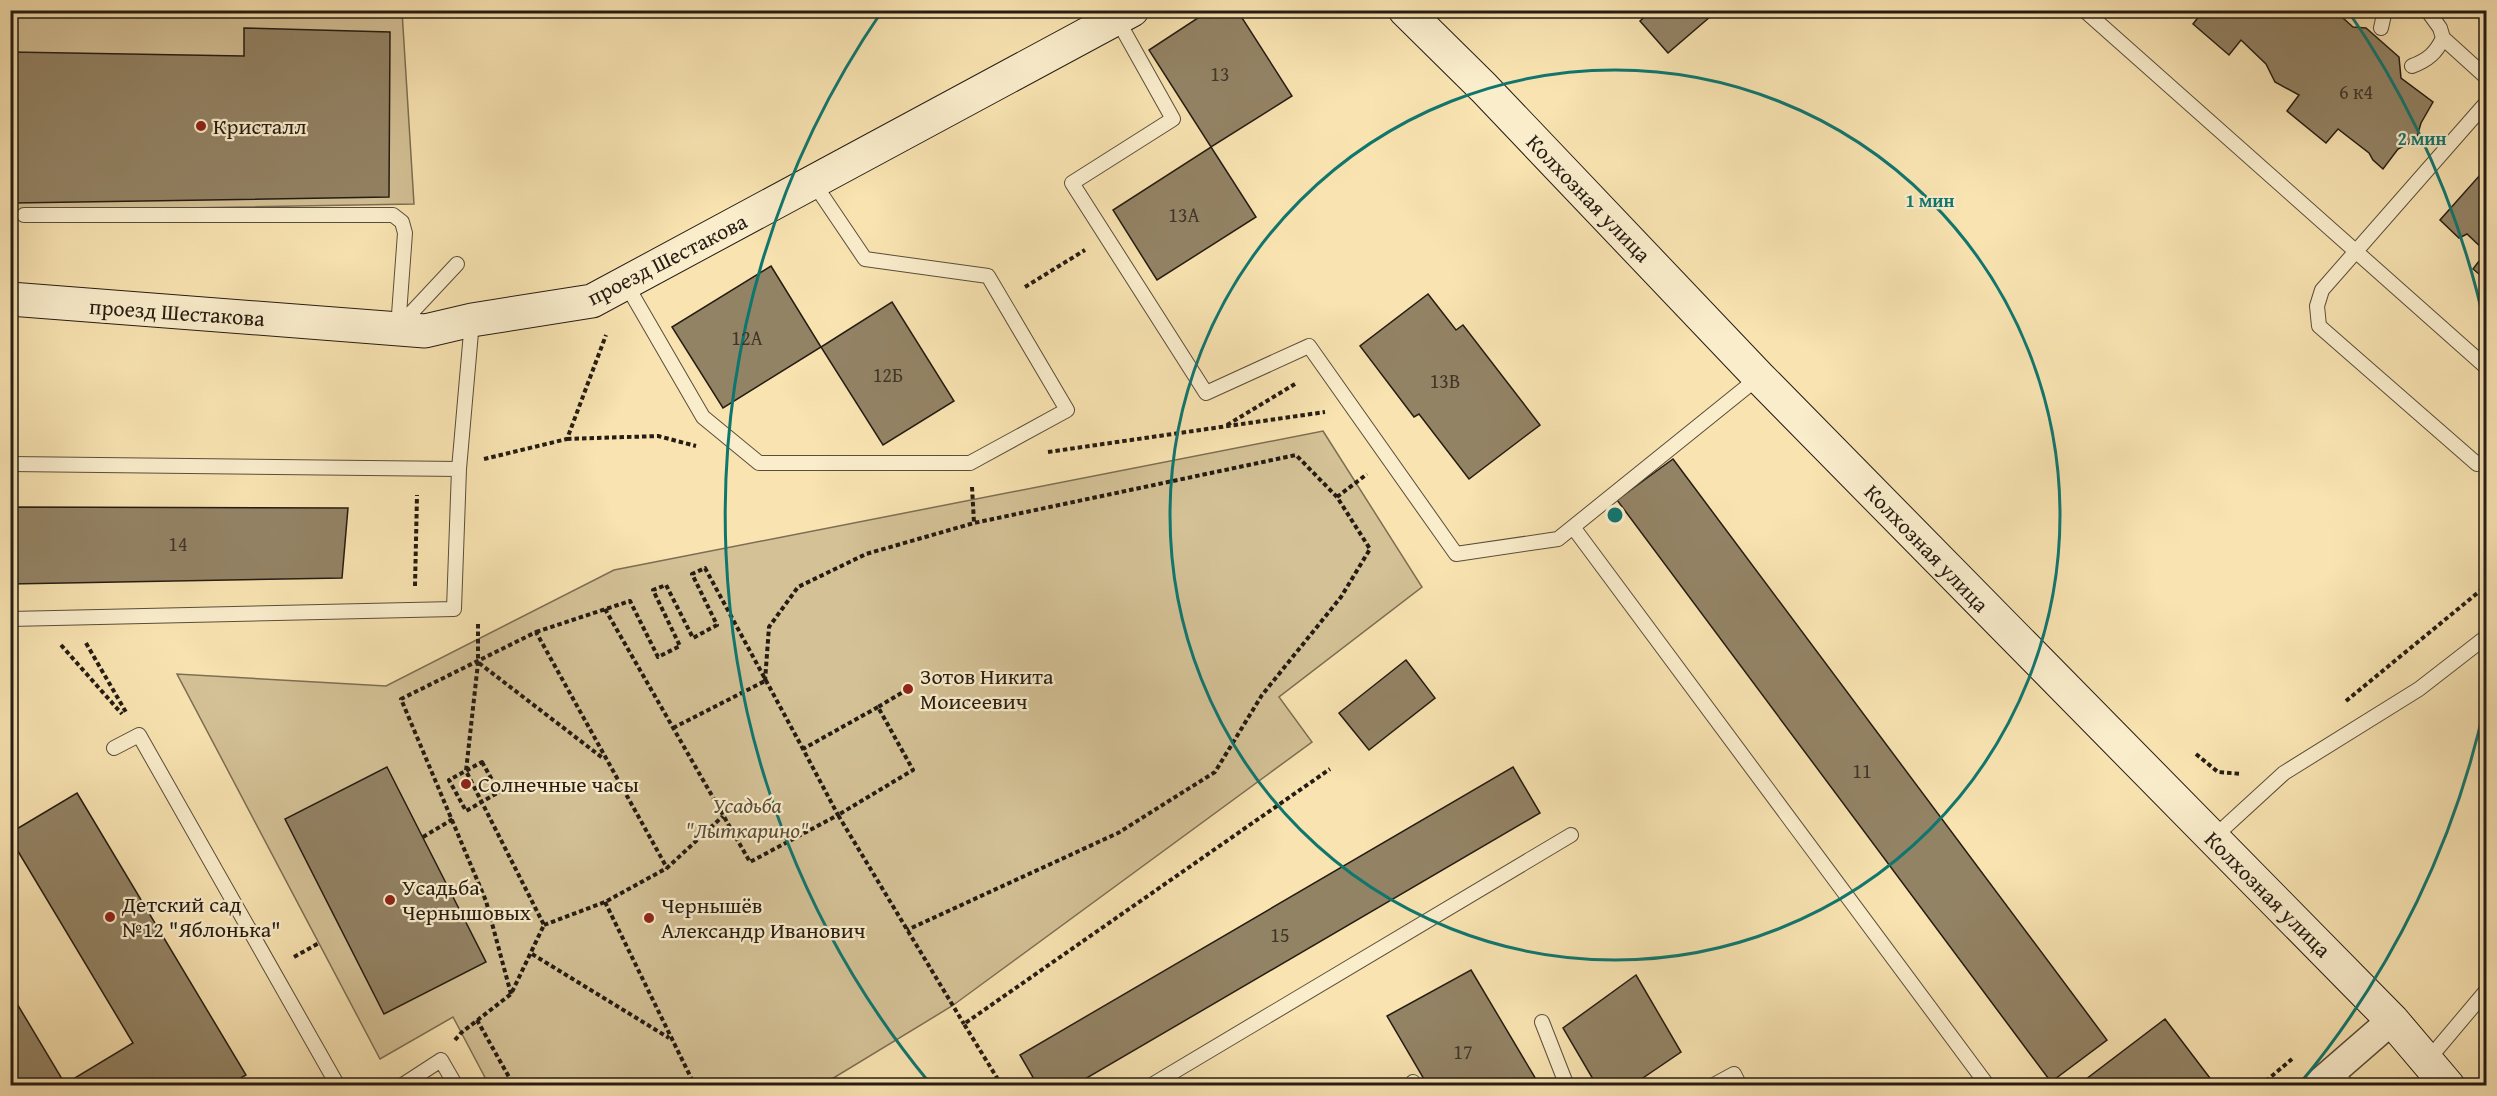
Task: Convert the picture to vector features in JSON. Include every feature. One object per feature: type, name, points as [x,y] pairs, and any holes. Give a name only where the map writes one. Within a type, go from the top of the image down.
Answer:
[{"type":"street","name":"Колхозная улица","points":[[1405,10],[1484,88],[1760,377],[2392,1020],[2437,1074]]},
{"type":"street","name":"проезд Шестакова","points":[[10,299],[425,331],[472,320],[592,302],[1125,14]]},
{"type":"street","points":[[2332,1081],[2392,1020]]},
{"type":"lane","points":[[2084,10],[2487,367]]},
{"type":"lane","points":[[2380,28],[2385,10]]},
{"type":"lane","points":[[2427,10],[2440,27],[2443,38],[2487,77]]},
{"type":"lane","points":[[1125,14],[1173,119],[1072,183],[1206,393],[1309,346],[1456,554],[1558,539],[1760,377]]},
{"type":"lane","points":[[2412,66],[2432,56],[2443,38]]},
{"type":"lane","points":[[2487,103],[2322,290],[2317,306],[2319,326],[2477,464],[2487,460]]},
{"type":"lane","points":[[626,284],[703,417],[759,463],[970,463],[1066,410],[988,276],[865,259],[813,182]]},
{"type":"lane","points":[[24,215],[393,215],[402,222],[405,233],[398,328]]},
{"type":"lane","points":[[398,328],[457,264]]},
{"type":"lane","points":[[14,619],[454,609],[459,469],[472,320]]},
{"type":"lane","points":[[10,465],[459,469]]},
{"type":"lane","points":[[1573,527],[1988,1086]]},
{"type":"lane","points":[[2213,838],[2284,773],[2419,689],[2487,637]]},
{"type":"lane","points":[[114,748],[139,735],[338,1086]]},
{"type":"lane","points":[[1150,1086],[1571,835]]},
{"type":"lane","points":[[2437,1074],[2487,991]]},
{"type":"lane","points":[[1542,1022],[1567,1086]]},
{"type":"lane","points":[[400,1086],[441,1060],[456,1086]]},
{"type":"lane","points":[[1712,1086],[1734,1074],[1740,1086]]},
{"type":"path","points":[[1002,300],[1106,237]]},
{"type":"path","points":[[567,439],[626,284]]},
{"type":"path","points":[[1224,427],[1323,367]]},
{"type":"path","points":[[1039,453],[1352,409]]},
{"type":"path","points":[[483,459],[567,439],[658,436],[703,448]]},
{"type":"path","points":[[765,681],[769,627],[798,587],[866,554],[974,523],[1296,455],[1337,497],[1370,549],[1341,597],[1262,695],[1215,772],[1118,833],[907,930]]},
{"type":"path","points":[[1337,497],[1387,459]]},
{"type":"path","points":[[970,463],[974,523]]},
{"type":"path","points":[[414,596],[418,467]]},
{"type":"path","points":[[511,994],[486,901],[401,699],[478,663],[536,632],[630,601],[658,657],[680,646],[653,590],[666,585],[693,638],[717,625],[692,574],[705,568],[838,815],[1002,1086]]},
{"type":"path","points":[[2339,706],[2487,586]]},
{"type":"path","points":[[605,609],[750,862],[838,815],[913,770],[878,707]]},
{"type":"path","points":[[71,616],[139,735]]},
{"type":"path","points":[[14,619],[63,646],[139,735]]},
{"type":"path","points":[[536,632],[667,868]]},
{"type":"path","points":[[477,640],[478,663],[466,771],[544,925]]},
{"type":"path","points":[[478,663],[606,761]]},
{"type":"path","points":[[673,728],[765,681]]},
{"type":"path","points":[[803,749],[908,689]]},
{"type":"path","points":[[2196,754],[2218,772],[2240,775],[2249,771]]},
{"type":"path","points":[[482,762],[499,792],[466,811],[449,780],[466,771],[482,762]]},
{"type":"path","points":[[964,1024],[1330,769]]},
{"type":"path","points":[[441,1060],[461,1033],[511,994],[544,925],[604,902],[667,868],[723,816]]},
{"type":"path","points":[[423,837],[453,819]]},
{"type":"path","points":[[604,902],[695,1086]]},
{"type":"path","points":[[532,954],[670,1038]]},
{"type":"path","points":[[477,1020],[514,1086]]},
{"type":"path","points":[[2260,1086],[2295,1057]]},
{"type":"green space","name":"Кристалл","points":[[10,11],[402,11],[414,204],[11,211]]},
{"type":"green space","name":"Усадьба \"Лыткарино\"","points":[[1323,431],[1422,587],[1279,697],[1312,742],[952,1006],[822,1085],[489,1085],[453,1017],[380,1059],[177,674],[386,686],[614,570]]},
{"type":"building","points":[[1210,10],[1237,10],[1292,96],[1211,147],[1149,50]]},
{"type":"building","points":[[1652,10],[1718,10],[1668,53],[1640,21]]},
{"type":"building","points":[[2204,10],[2334,10],[2353,27],[2366,28],[2399,57],[2401,78],[2433,102],[2421,123],[2416,140],[2398,149],[2383,169],[2369,153],[2338,129],[2326,143],[2287,111],[2299,95],[2275,82],[2266,64],[2241,40],[2229,55],[2193,24]]},
{"type":"building","name":"Кристалл","points":[[244,28],[390,32],[389,197],[14,203],[11,52],[244,56]]},
{"type":"building","points":[[1211,147],[1256,217],[1157,280],[1113,210]]},
{"type":"building","points":[[2480,175],[2486,177],[2486,252],[2467,234],[2459,238],[2440,220]]},
{"type":"building","points":[[2486,252],[2486,280],[2473,269]]},
{"type":"building","points":[[771,266],[821,347],[723,408],[672,327]]},
{"type":"building","points":[[1428,294],[1456,330],[1463,325],[1540,425],[1469,479],[1419,414],[1414,417],[1360,346]]},
{"type":"building","points":[[892,302],[954,401],[883,445],[821,347]]},
{"type":"building","points":[[1673,459],[2107,1040],[2051,1082],[1617,500]]},
{"type":"building","points":[[10,507],[348,508],[342,578],[10,584]]},
{"type":"building","points":[[1406,660],[1435,698],[1369,750],[1339,713]]},
{"type":"building","name":"Усадьба Чернышовых","points":[[387,767],[486,962],[384,1014],[285,819]]},
{"type":"building","points":[[1513,767],[1540,813],[1073,1086],[1038,1086],[1020,1055]]},
{"type":"building","points":[[77,793],[246,1075],[227,1086],[157,1086],[152,1078],[141,1086],[10,1086],[10,992],[65,1084],[133,1043],[10,838],[10,833]]},
{"type":"building","points":[[1471,970],[1540,1086],[1428,1086],[1387,1016]]},
{"type":"building","points":[[1636,975],[1681,1052],[1631,1086],[1597,1086],[1563,1028]]},
{"type":"building","points":[[2165,1019],[2216,1086],[2077,1086]]},
{"type":"place","name":"Кристалл","points":[[201,126]]},
{"type":"place","name":"Зотов Никита Моисеевич","points":[[908,689]]},
{"type":"place","name":"Солнечные часы","points":[[466,784]]},
{"type":"place","name":"Усадьба Чернышовых","points":[[390,900]]},
{"type":"place","name":"Детский сад №12 \"Яблонька\"","points":[[110,917]]},
{"type":"place","name":"Чернышёв Александр Иванович","points":[[649,918]]}]
